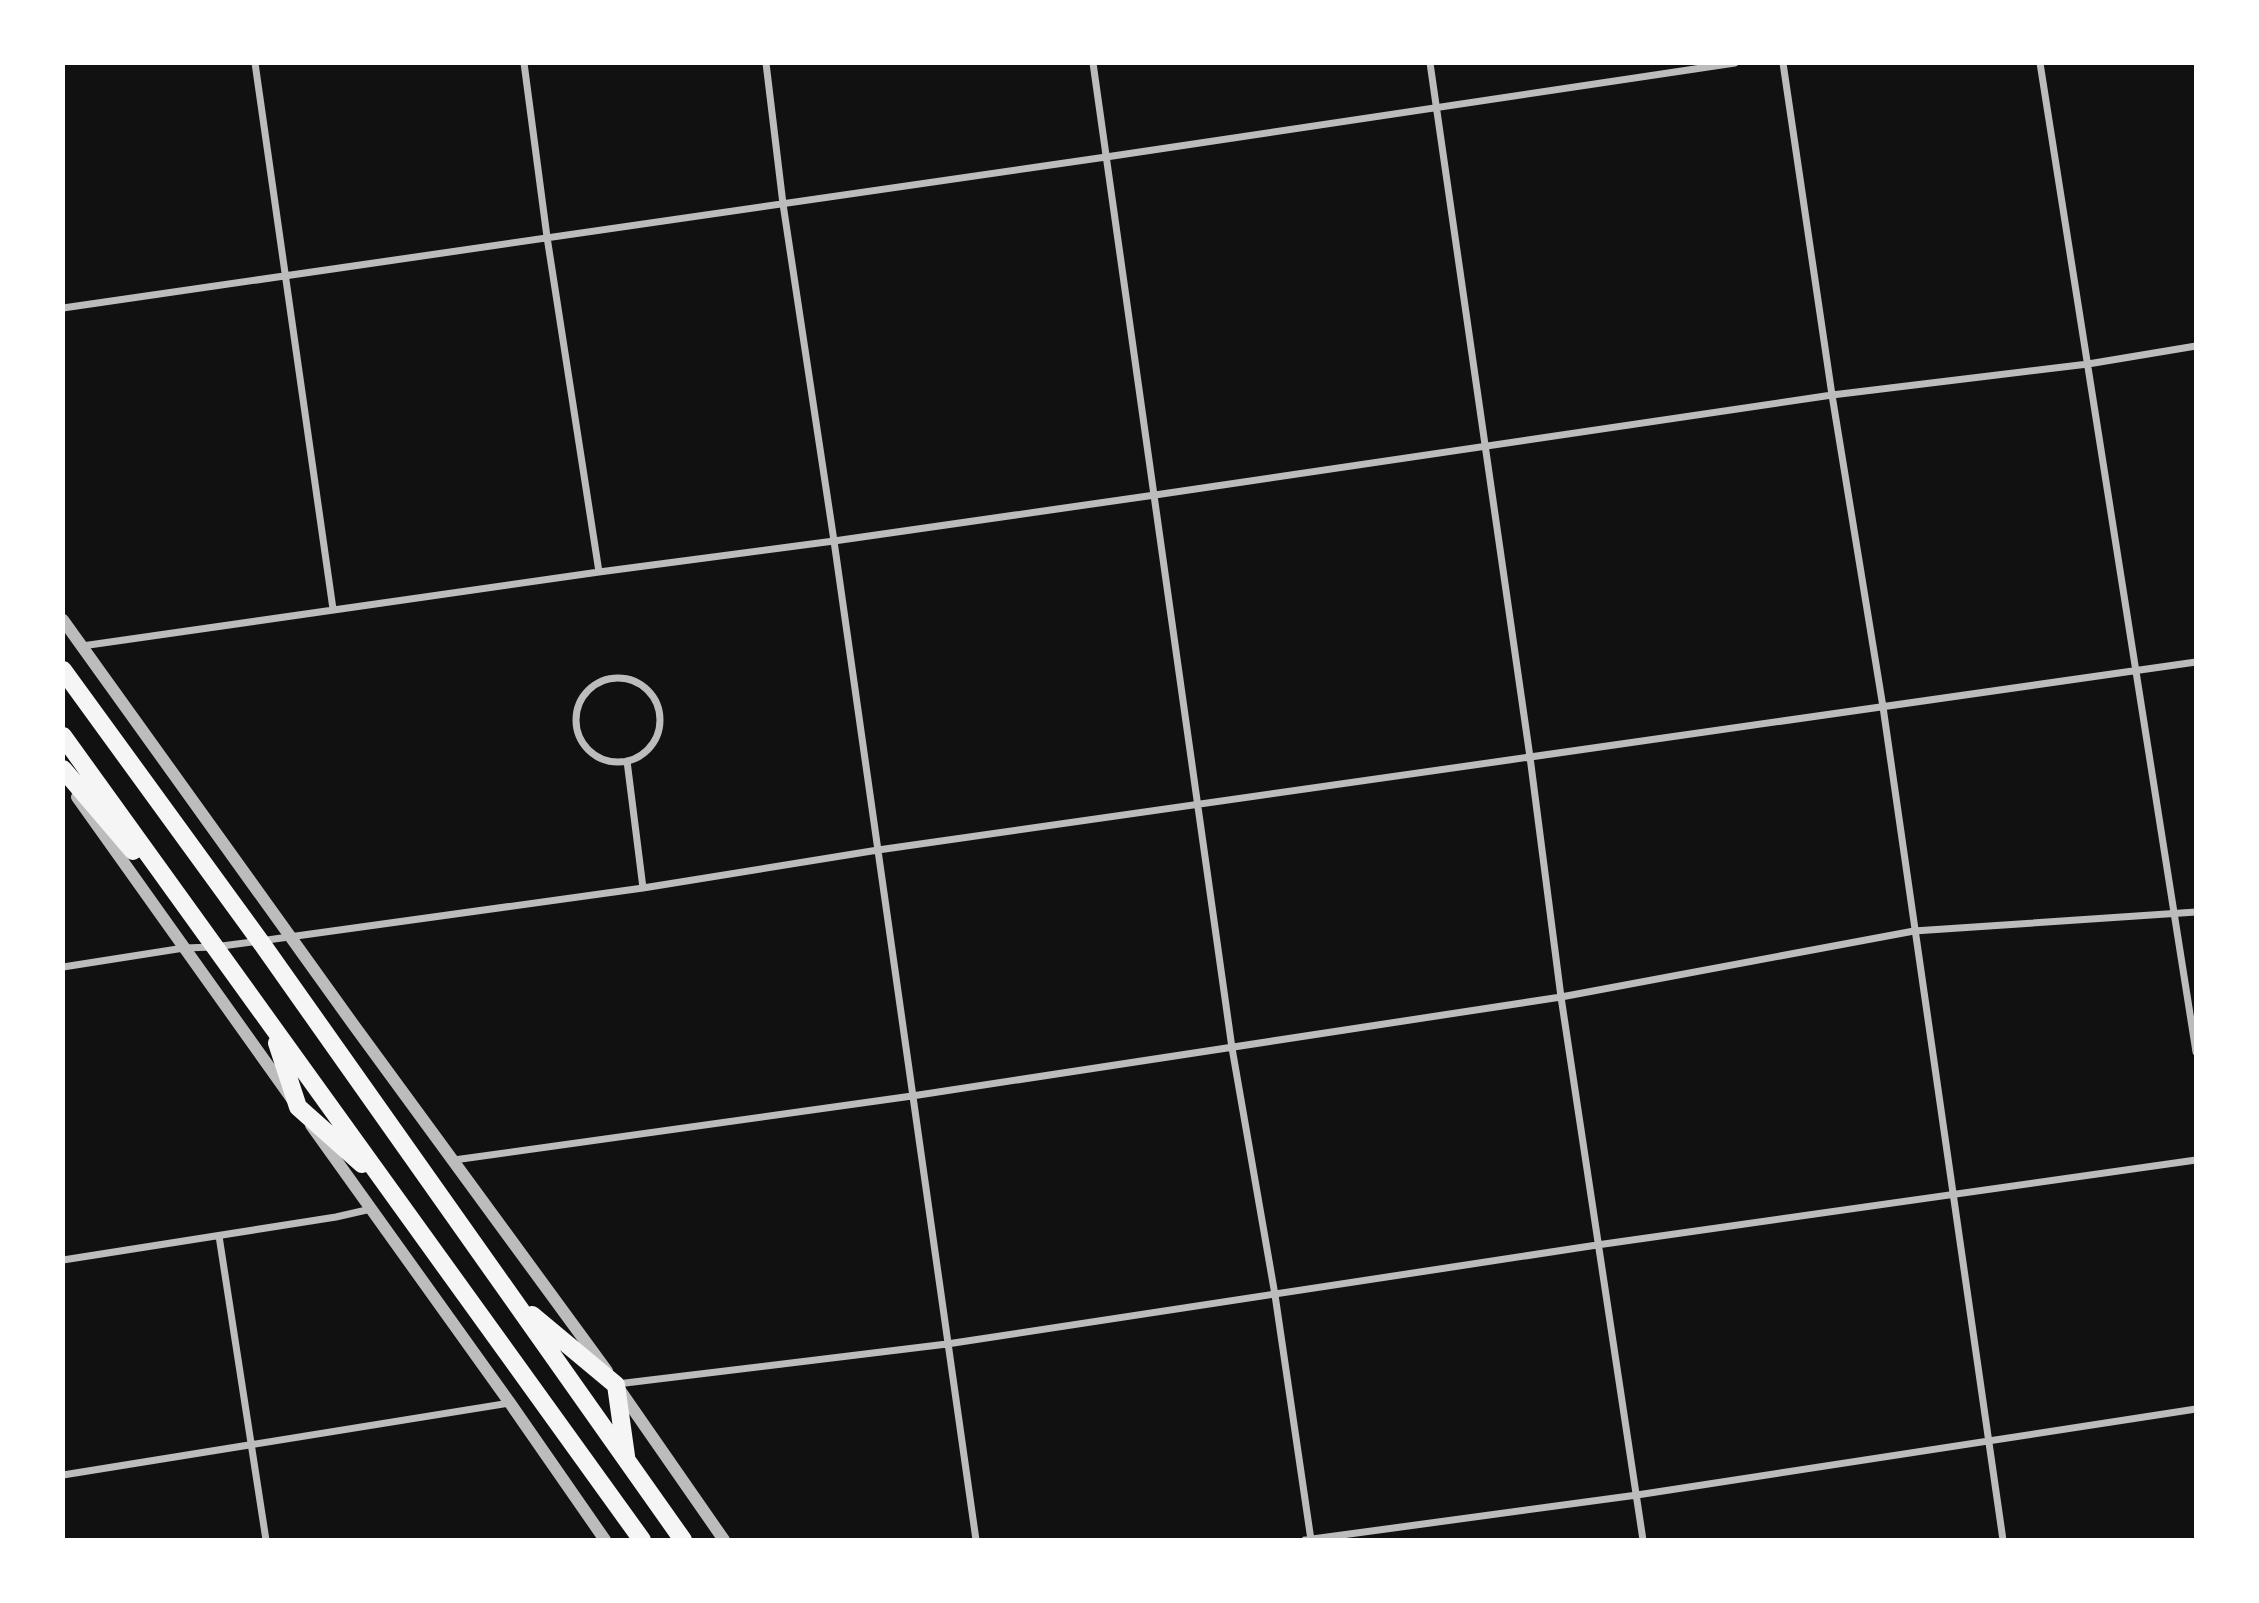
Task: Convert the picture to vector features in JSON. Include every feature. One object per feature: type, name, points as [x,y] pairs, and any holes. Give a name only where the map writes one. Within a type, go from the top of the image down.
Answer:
[{"type":"main road","points":[[63,670],[260,941],[683,1540]]},
{"type":"main road","points":[[63,736],[642,1540]]},
{"type":"main road","points":[[63,769],[215,947]]},
{"type":"main road","points":[[272,1026],[298,1107],[387,1186]]},
{"type":"main road","points":[[512,1299],[616,1385],[626,1460]]},
{"type":"street","points":[[255,63],[332,609]]},
{"type":"street","points":[[524,63],[547,237],[598,572]]},
{"type":"street","points":[[766,63],[783,204],[834,541],[976,1540]]},
{"type":"street","points":[[1093,63],[1232,1048],[1275,1295],[1311,1540]]},
{"type":"street","points":[[1430,63],[1597,1245],[1643,1540]]},
{"type":"street","points":[[63,308],[1735,63]]},
{"type":"street","points":[[1783,63],[1832,395],[1883,707],[2003,1540]]},
{"type":"street","points":[[2040,63],[2196,1052]]},
{"type":"street","points":[[82,646],[1155,495],[1832,395],[2088,364],[2196,346]]},
{"type":"street","points":[[63,620],[616,1385],[724,1540]]},
{"type":"street","points":[[63,967],[184,948],[215,947],[643,888],[878,850],[2196,662]]},
{"type":"street","points":[[623,678],[637,682],[649,691],[657,704],[659,733],[652,746],[641,756],[627,761],[601,759],[581,742],[576,729],[579,703],[586,692],[597,683],[609,679],[623,678]]},
{"type":"street","points":[[627,761],[643,888]]},
{"type":"street","points":[[63,777],[605,1540]]},
{"type":"street","points":[[453,1161],[912,1096],[1562,997],[1914,931],[2196,912]]},
{"type":"street","points":[[616,1385],[947,1344],[1597,1245],[2196,1160]]},
{"type":"street","points":[[63,1259],[219,1236],[371,1209]]},
{"type":"street","points":[[219,1236],[266,1540]]},
{"type":"street","points":[[63,1475],[510,1403]]},
{"type":"street","points":[[1305,1540],[1637,1495],[2196,1409]]}]
